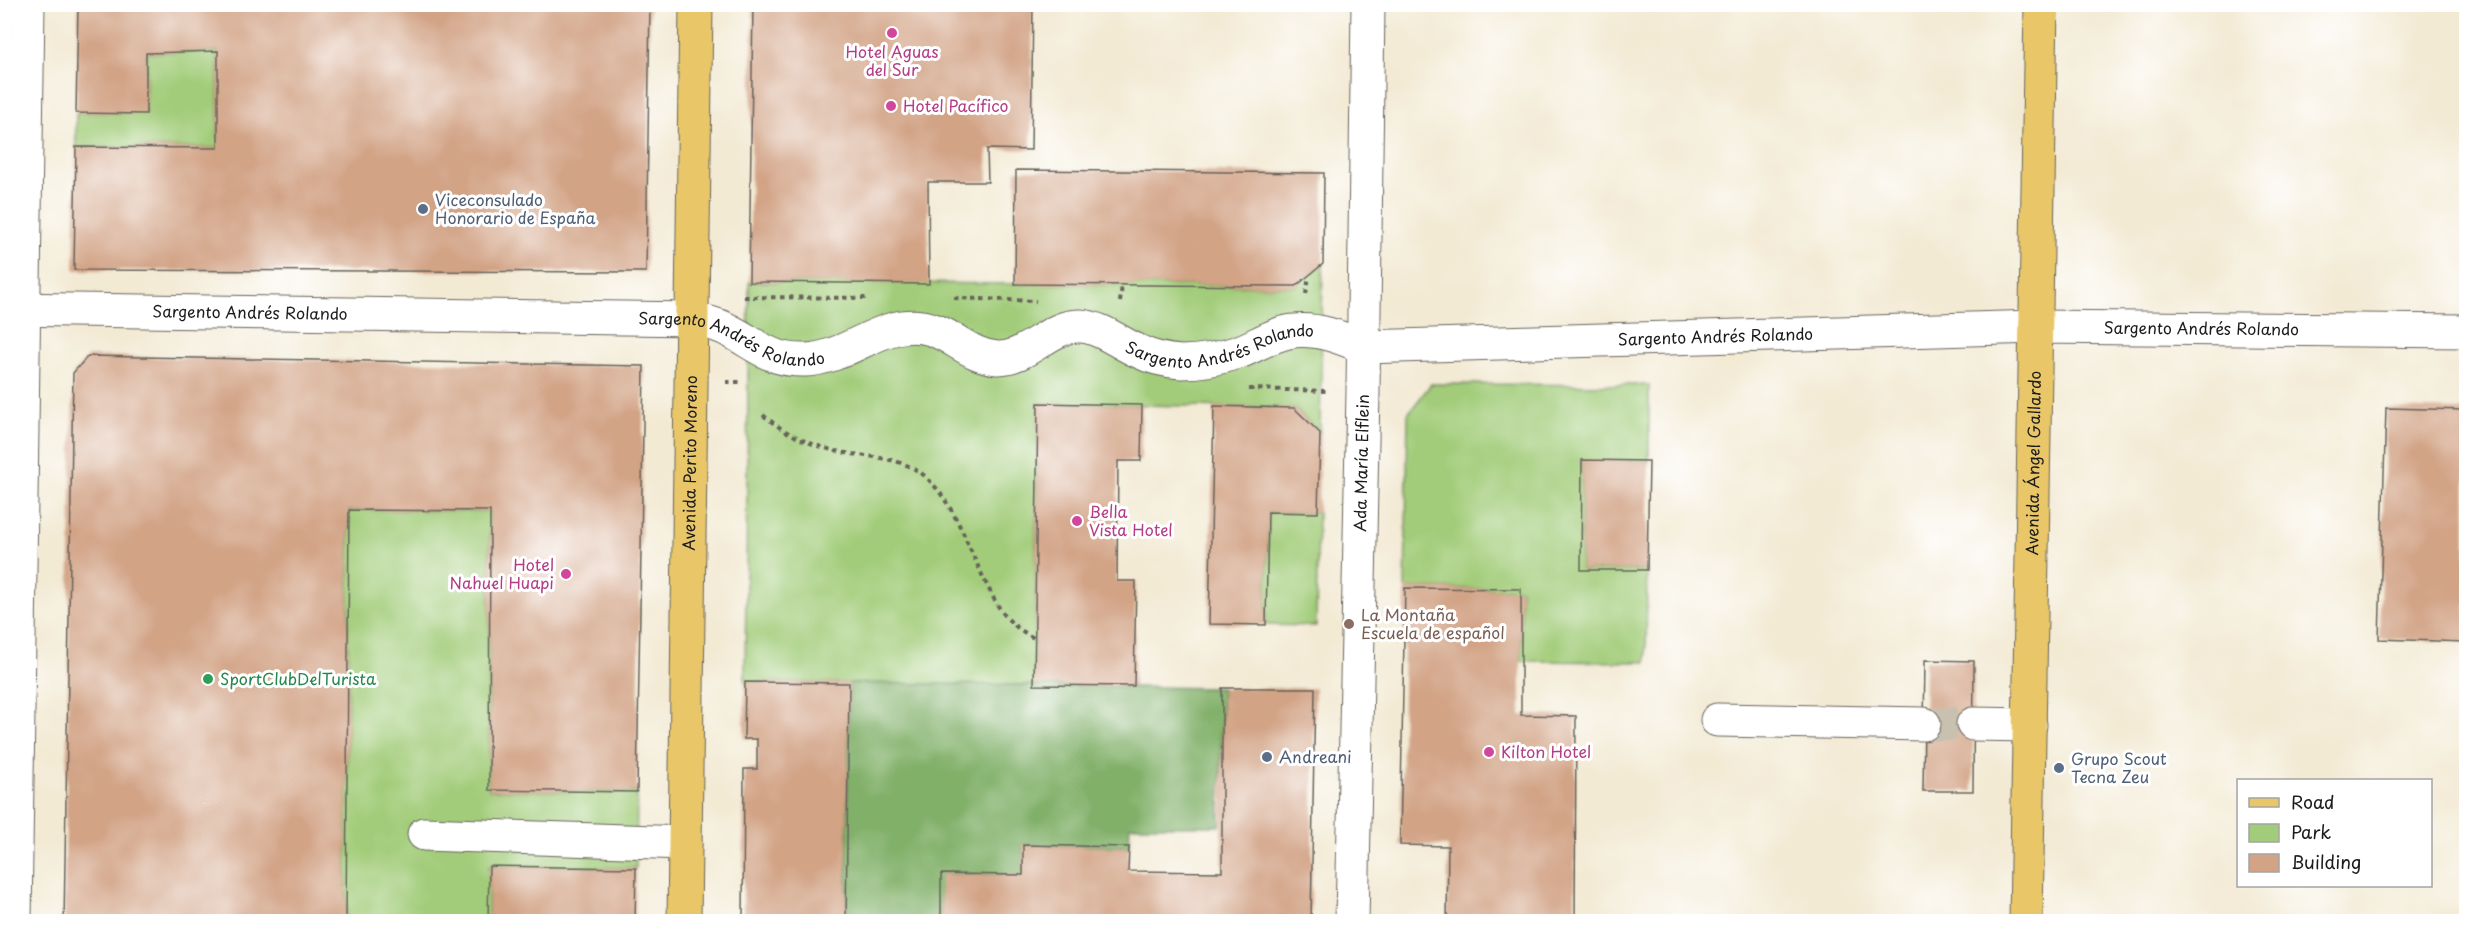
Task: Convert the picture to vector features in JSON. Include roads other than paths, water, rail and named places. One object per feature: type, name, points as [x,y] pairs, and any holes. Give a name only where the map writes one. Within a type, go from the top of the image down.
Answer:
[{"type":"main road","name":"Avenida Perito Moreno","points":[[684,921],[694,319],[696,4]]},
{"type":"main road","name":"Avenida Ángel Gallardo","points":[[2026,921],[2042,4]]},
{"type":"street","points":[[15,921],[14,310],[28,4]]},
{"type":"street","name":"Ada María Elflein","points":[[1352,921],[1364,347],[1368,4]]},
{"type":"street","name":"Sargento Andrés Rolando","points":[[14,310],[694,319],[727,330],[753,347],[779,358],[808,360],[834,354],[885,331],[904,326],[923,327],[942,332],[979,354],[998,358],[1019,354],[1060,330],[1080,326],[1098,330],[1159,359],[1183,362],[1212,359],[1295,330],[1315,331],[1336,336],[1364,347],[2037,327],[2466,331]]},
{"type":"street","points":[[1717,720],[1924,724]]},
{"type":"street","points":[[1973,724],[2030,725]]},
{"type":"street","points":[[424,834],[685,843]]},
{"type":"tunnel","points":[[1924,724],[1973,724]]},
{"type":"place","name":"Hotel Aguas del Sur","points":[[892,33]]},
{"type":"place","name":"Hotel Pacífico","points":[[891,106]]},
{"type":"place","name":"Viceconsulado Honorario de España","points":[[423,209]]},
{"type":"place","name":"Bella Vista Hotel","points":[[1077,521]]},
{"type":"place","name":"Hotel Nahuel Huapi","points":[[566,574]]},
{"type":"place","name":"La Montaña Escuela de español","points":[[1349,624]]},
{"type":"place","name":"SportClubDelTurista","points":[[208,679]]},
{"type":"place","name":"Kilton Hotel","points":[[1489,752]]},
{"type":"place","name":"Andreani","points":[[1267,757]]},
{"type":"place","name":"Grupo Scout Tecna Zeu","points":[[2059,768]]}]
